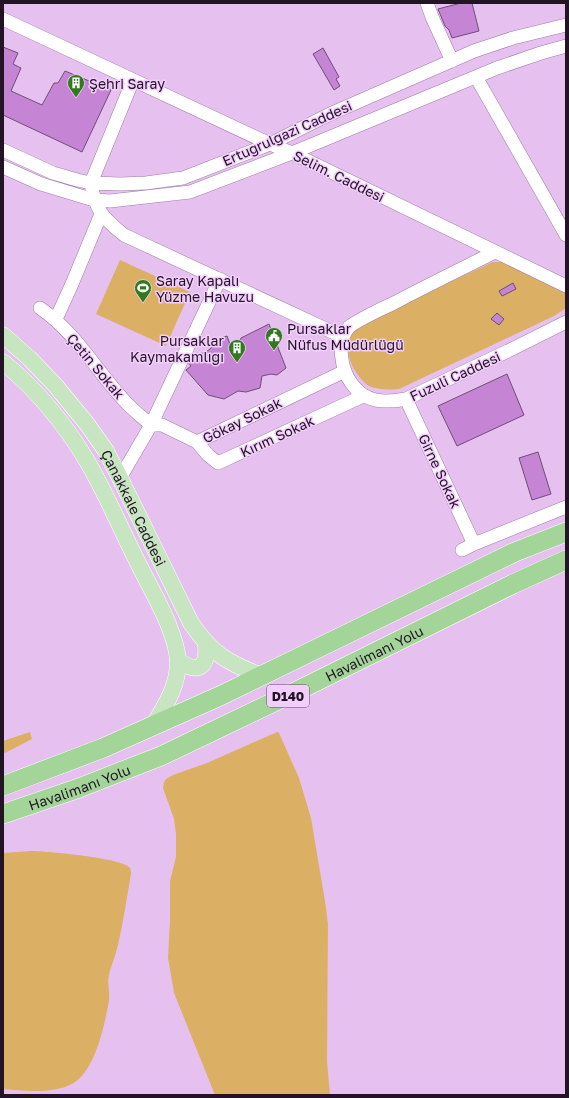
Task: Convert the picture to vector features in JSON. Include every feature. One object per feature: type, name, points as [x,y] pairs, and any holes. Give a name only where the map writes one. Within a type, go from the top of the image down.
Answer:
[{"type":"highway","name":"Havalimanı Yolu","points":[[3,786],[103,748],[222,696],[514,552],[566,532]]},
{"type":"highway","name":"Havalimanı Yolu","points":[[3,814],[78,788],[161,756],[303,688],[525,578],[566,560]]},
{"type":"main road","name":"Çanakkale Caddesi","points":[[3,335],[37,366],[68,400],[95,436],[120,478],[191,623],[206,643],[213,651],[231,663],[262,676]]},
{"type":"main road","name":"Çanakkale Caddesi","points":[[3,362],[36,394],[61,423],[87,460],[164,616],[172,636],[178,660],[176,679],[173,689],[153,726]]},
{"type":"main road","points":[[178,660],[184,665],[192,668],[198,668],[206,659],[206,643]]},
{"type":"street","points":[[427,3],[452,61]]},
{"type":"street","name":"Selim. Caddesi","points":[[3,19],[292,153],[566,286]]},
{"type":"street","name":"Ertuğrulgazi Caddesi","points":[[3,167],[41,184],[92,191],[127,184],[183,178],[270,144],[330,114],[452,61],[513,38],[566,25]]},
{"type":"street","name":"Ertuğrulgazi Caddesi","points":[[3,150],[53,173],[77,180],[92,191],[110,201],[190,192],[292,153],[476,77],[541,52],[566,46]]},
{"type":"street","points":[[476,77],[566,235]]},
{"type":"street","points":[[133,80],[92,191],[101,214],[124,235],[343,337]]},
{"type":"street","points":[[56,319],[101,214]]},
{"type":"street","points":[[363,396],[346,377],[341,350],[343,337],[350,327],[381,309],[495,252]]},
{"type":"street","points":[[120,478],[151,425],[220,279]]},
{"type":"street","name":"Çetin Sokak","points":[[40,308],[56,319],[79,344],[122,398],[151,425]]},
{"type":"street","name":"Fuzuli Caddesi","points":[[363,396],[378,400],[392,401],[406,399],[566,322]]},
{"type":"street","name":"Gökay Sokak","points":[[151,425],[162,425],[197,442],[345,371]]},
{"type":"street","name":"Kırım Sokak","points":[[197,442],[213,461],[218,463],[363,396]]},
{"type":"street","name":"Girne Sokak","points":[[406,399],[474,544]]},
{"type":"street","points":[[462,550],[566,507]]},
{"type":"shaded area","name":"Saray Kapalı Yüzme Havuzu","points":[[120,260],[190,292],[166,346],[96,314]]},
{"type":"shaded area","points":[[493,262],[504,262],[566,291],[566,308],[554,316],[399,389],[387,390],[376,388],[369,386],[362,380],[353,367],[348,351],[352,334],[357,327],[365,321]]},
{"type":"shaded area","points":[[30,732],[32,739],[3,754],[3,741]]},
{"type":"shaded area","points":[[277,732],[279,733],[299,778],[311,818],[325,901],[328,924],[327,1061],[330,1095],[215,1095],[174,993],[168,958],[170,881],[176,857],[176,834],[174,819],[163,788],[164,782],[173,775],[207,763]]},
{"type":"shaded area","points":[[31,851],[100,858],[125,864],[131,870],[118,944],[108,978],[109,997],[102,1034],[98,1046],[87,1069],[80,1078],[65,1087],[48,1091],[3,1089],[3,853]]},
{"type":"building","points":[[461,3],[472,3],[479,31],[452,38],[438,9]]},
{"type":"building","name":"Şehri Saray","points":[[3,47],[18,53],[13,64],[21,68],[11,91],[42,105],[54,83],[58,83],[65,71],[111,90],[82,152],[3,115]]},
{"type":"building","points":[[323,48],[339,77],[336,79],[340,86],[334,90],[313,54]]},
{"type":"building","points":[[513,283],[516,289],[502,296],[499,291]]},
{"type":"building","points":[[497,313],[504,319],[499,325],[491,319]]},
{"type":"building","name":"Pursaklar Kaymakamlığı","points":[[269,324],[286,368],[277,375],[271,374],[262,376],[260,388],[246,392],[238,391],[224,399],[208,395],[186,370],[191,366],[186,360],[193,354],[205,353],[211,348],[212,341],[227,336],[231,347],[239,342],[241,338]]},
{"type":"building","points":[[507,374],[524,415],[457,446],[438,406]]},
{"type":"building","points":[[538,452],[551,494],[532,500],[519,458]]},
{"type":"place","name":"Şehri Saray","points":[[76,98]]},
{"type":"place","name":"Saray Kapalı Yüzme Havuzu","points":[[143,303]]},
{"type":"place","name":"Pursaklar Nüfus Müdürlüğü","points":[[274,351]]},
{"type":"place","name":"Pursaklar Kaymakamlığı","points":[[237,363]]}]
